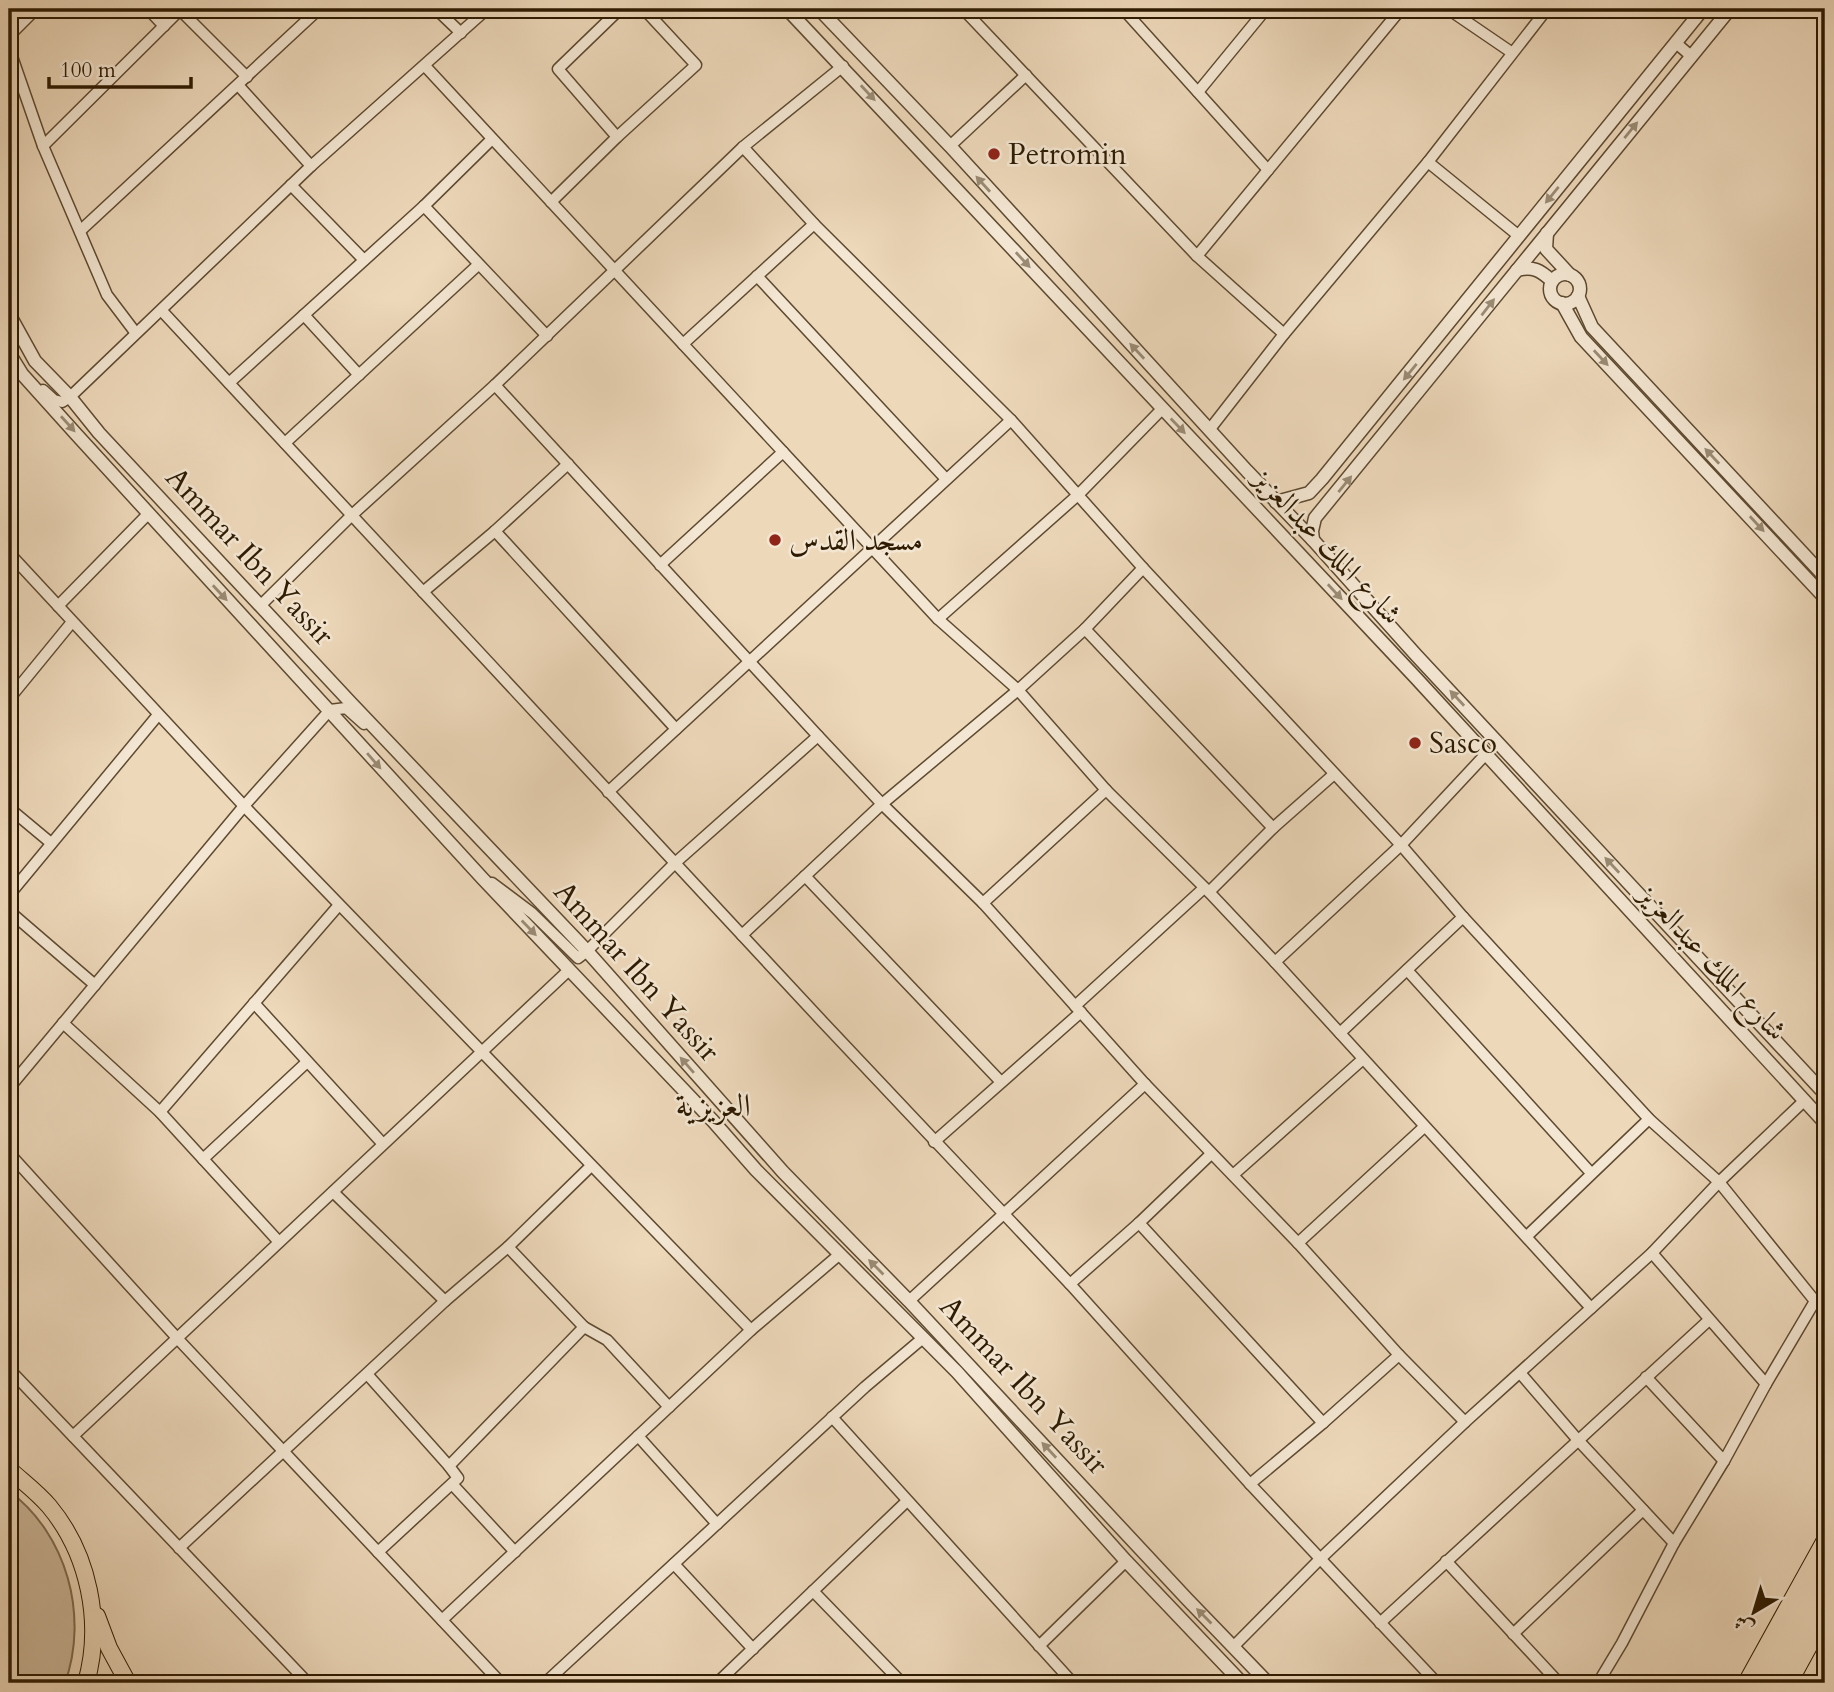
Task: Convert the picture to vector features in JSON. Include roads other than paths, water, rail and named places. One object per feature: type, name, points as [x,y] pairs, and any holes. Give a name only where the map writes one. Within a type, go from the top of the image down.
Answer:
[{"type":"main road","points":[[9,1462],[48,1505],[65,1529],[79,1556],[109,1648],[128,1683]]},
{"type":"main road","points":[[9,1469],[48,1505]]},
{"type":"main road","points":[[1746,1683],[1825,1540]]},
{"type":"main road","points":[[1760,1683],[1825,1564]]},
{"type":"main road","points":[[86,1683],[93,1656],[94,1622],[88,1583]]},
{"type":"main road","points":[[1774,1683],[1825,1590]]},
{"type":"main road","points":[[1789,1683],[1825,1618]]},
{"type":"street","points":[[9,36],[36,9]]},
{"type":"street","points":[[148,9],[164,26]]},
{"type":"street","points":[[80,231],[319,9]]},
{"type":"street","points":[[436,9],[461,33]]},
{"type":"street","points":[[17,365],[54,400],[62,402],[70,397],[311,166],[487,9]]},
{"type":"street","points":[[617,137],[558,69],[620,9]]},
{"type":"street","points":[[551,202],[696,65],[644,9]]},
{"type":"street","name":"شارع الملك عبدالعزيز","points":[[787,9],[1485,755],[1825,1123]]},
{"type":"street","name":"شارع الملك عبدالعزيز","points":[[819,9],[950,146],[1416,655],[1825,1094]]},
{"type":"street","points":[[963,9],[1197,256],[1284,334]]},
{"type":"street","points":[[1123,9],[1268,170]]},
{"type":"street","points":[[1198,92],[1266,9]]},
{"type":"street","points":[[1197,256],[1401,9]]},
{"type":"street","points":[[1448,9],[1511,52]]},
{"type":"street","points":[[1210,429],[1284,334],[1427,162],[1547,9]]},
{"type":"street","points":[[1276,502],[1309,493],[1703,9]]},
{"type":"street","points":[[1313,540],[1312,523],[1730,9]]},
{"type":"street","points":[[43,146],[180,10],[247,77]]},
{"type":"street","points":[[1676,43],[1691,56]]},
{"type":"street","points":[[9,48],[43,146],[107,295],[135,332]]},
{"type":"street","points":[[425,66],[938,619],[1018,690],[1106,790],[1275,962],[1423,1128],[1527,1236],[1591,1308]]},
{"type":"street","points":[[261,605],[352,515],[495,385],[743,148],[843,66]]},
{"type":"street","points":[[950,146],[1026,75]]},
{"type":"street","points":[[238,85],[311,166]]},
{"type":"street","points":[[229,383],[424,206],[492,139]]},
{"type":"street","points":[[743,148],[814,224],[1011,420],[1143,568],[1401,845],[1463,918],[1649,1119],[1719,1182],[1825,1310]]},
{"type":"street","points":[[1427,162],[1519,236]]},
{"type":"street","points":[[291,185],[365,260]]},
{"type":"street","points":[[424,206],[547,336]]},
{"type":"street","points":[[683,344],[814,224]]},
{"type":"street","points":[[1547,233],[1546,248],[1579,283],[1578,296],[1591,327],[1825,577]]},
{"type":"street","points":[[285,443],[478,265]]},
{"type":"street","points":[[1517,270],[1537,268],[1552,281]]},
{"type":"street","points":[[1570,275],[1559,275],[1552,281],[1551,295],[1554,300],[1562,303],[1571,303],[1578,296]]},
{"type":"street","points":[[757,276],[946,479]]},
{"type":"street","points":[[1562,303],[1567,317],[1581,337],[1825,598]]},
{"type":"street","points":[[162,311],[934,1142],[1070,1284],[1250,1484],[1437,1683]]},
{"type":"street","name":"Ammar Ibn Yassir","points":[[9,314],[34,361],[70,397],[99,433],[587,951],[783,1172],[909,1301],[1268,1683]]},
{"type":"street","points":[[304,315],[359,375]]},
{"type":"street","name":"Ammar Ibn Yassir","points":[[9,353],[76,434],[330,710],[385,774],[713,1121],[756,1170],[957,1372],[1126,1561],[1242,1683]]},
{"type":"street","points":[[495,385],[818,736],[882,804],[983,903],[1145,1084],[1465,1422]]},
{"type":"street","points":[[938,619],[1079,494],[1162,409]]},
{"type":"street","points":[[608,792],[1011,420]]},
{"type":"street","points":[[660,565],[783,452]]},
{"type":"street","points":[[423,592],[568,464]]},
{"type":"street","points":[[1309,493],[1315,502],[1325,507]]},
{"type":"street","points":[[58,606],[149,513]]},
{"type":"street","points":[[495,531],[676,729]]},
{"type":"street","points":[[9,553],[244,806],[751,1330]]},
{"type":"street","points":[[742,935],[882,804],[1018,690],[1085,629],[1143,568]]},
{"type":"street","points":[[9,699],[72,622]]},
{"type":"street","points":[[1085,629],[1273,828]]},
{"type":"street","points":[[9,1088],[244,806],[330,710],[345,708],[404,757]]},
{"type":"street","points":[[9,895],[158,715]]},
{"type":"street","points":[[476,872],[532,913],[578,958],[675,863],[818,736]]},
{"type":"street","points":[[1275,962],[1401,845],[1485,755]]},
{"type":"street","points":[[934,1142],[1333,775]]},
{"type":"street","points":[[983,903],[1106,790]]},
{"type":"street","points":[[9,808],[51,844]]},
{"type":"street","points":[[805,876],[1001,1082]]},
{"type":"street","points":[[160,1112],[339,905]]},
{"type":"street","points":[[9,911],[95,985]]},
{"type":"street","points":[[1340,1033],[1463,918]]},
{"type":"street","points":[[73,1436],[569,970]]},
{"type":"street","points":[[1407,970],[1591,1173]]},
{"type":"street","points":[[254,1003],[383,1144]]},
{"type":"street","points":[[63,1023],[160,1112],[279,1242]]},
{"type":"street","points":[[1233,1175],[1363,1059]]},
{"type":"street","points":[[203,1159],[307,1062]]},
{"type":"street","points":[[909,1301],[1145,1084]]},
{"type":"street","points":[[1234,1646],[1320,1559],[1465,1422],[1652,1254],[1719,1182],[1804,1101]]},
{"type":"street","points":[[1527,1236],[1649,1119]]},
{"type":"street","points":[[1298,1243],[1423,1128]]},
{"type":"street","points":[[9,1153],[177,1338],[501,1683]]},
{"type":"street","points":[[1070,1284],[1211,1154]]},
{"type":"street","points":[[179,1548],[445,1301],[508,1247],[591,1166]]},
{"type":"street","points":[[333,1192],[445,1301]]},
{"type":"street","points":[[1139,1223],[1323,1423]]},
{"type":"street","points":[[508,1247],[584,1327],[607,1340],[669,1407]]},
{"type":"street","points":[[442,1620],[751,1330],[840,1254]]},
{"type":"street","points":[[1652,1254],[1766,1384]]},
{"type":"street","points":[[1598,1683],[1674,1543],[1815,1301]]},
{"type":"street","points":[[1380,1623],[1709,1320]]},
{"type":"street","points":[[449,1466],[584,1327]]},
{"type":"street","points":[[545,1683],[832,1417],[923,1338]]},
{"type":"street","points":[[1250,1484],[1399,1355]]},
{"type":"street","points":[[9,1369],[308,1683]]},
{"type":"street","points":[[367,1374],[458,1478],[378,1552]]},
{"type":"street","points":[[1521,1374],[1577,1439],[1674,1543]]},
{"type":"street","points":[[1646,1377],[1724,1461]]},
{"type":"street","points":[[832,1417],[1073,1683]]},
{"type":"street","points":[[638,1437],[717,1524]]},
{"type":"street","points":[[452,1484],[515,1552]]},
{"type":"street","points":[[717,1683],[907,1500]]},
{"type":"street","points":[[1513,1634],[1643,1510]]},
{"type":"street","points":[[1039,1646],[1126,1561]]},
{"type":"street","points":[[1446,1562],[1559,1683]]},
{"type":"street","points":[[674,1564],[753,1649]]},
{"type":"street","points":[[813,1591],[902,1683]]},
{"type":"street","points":[[883,1683],[893,1674]]},
{"type":"place","name":"Petromin","points":[[994,154]]},
{"type":"place","name":"مسجد القدس","points":[[775,540]]},
{"type":"place","name":"Sasco","points":[[1415,743]]},
{"type":"district","name":"العزيزية","points":[[713,1105]]}]
